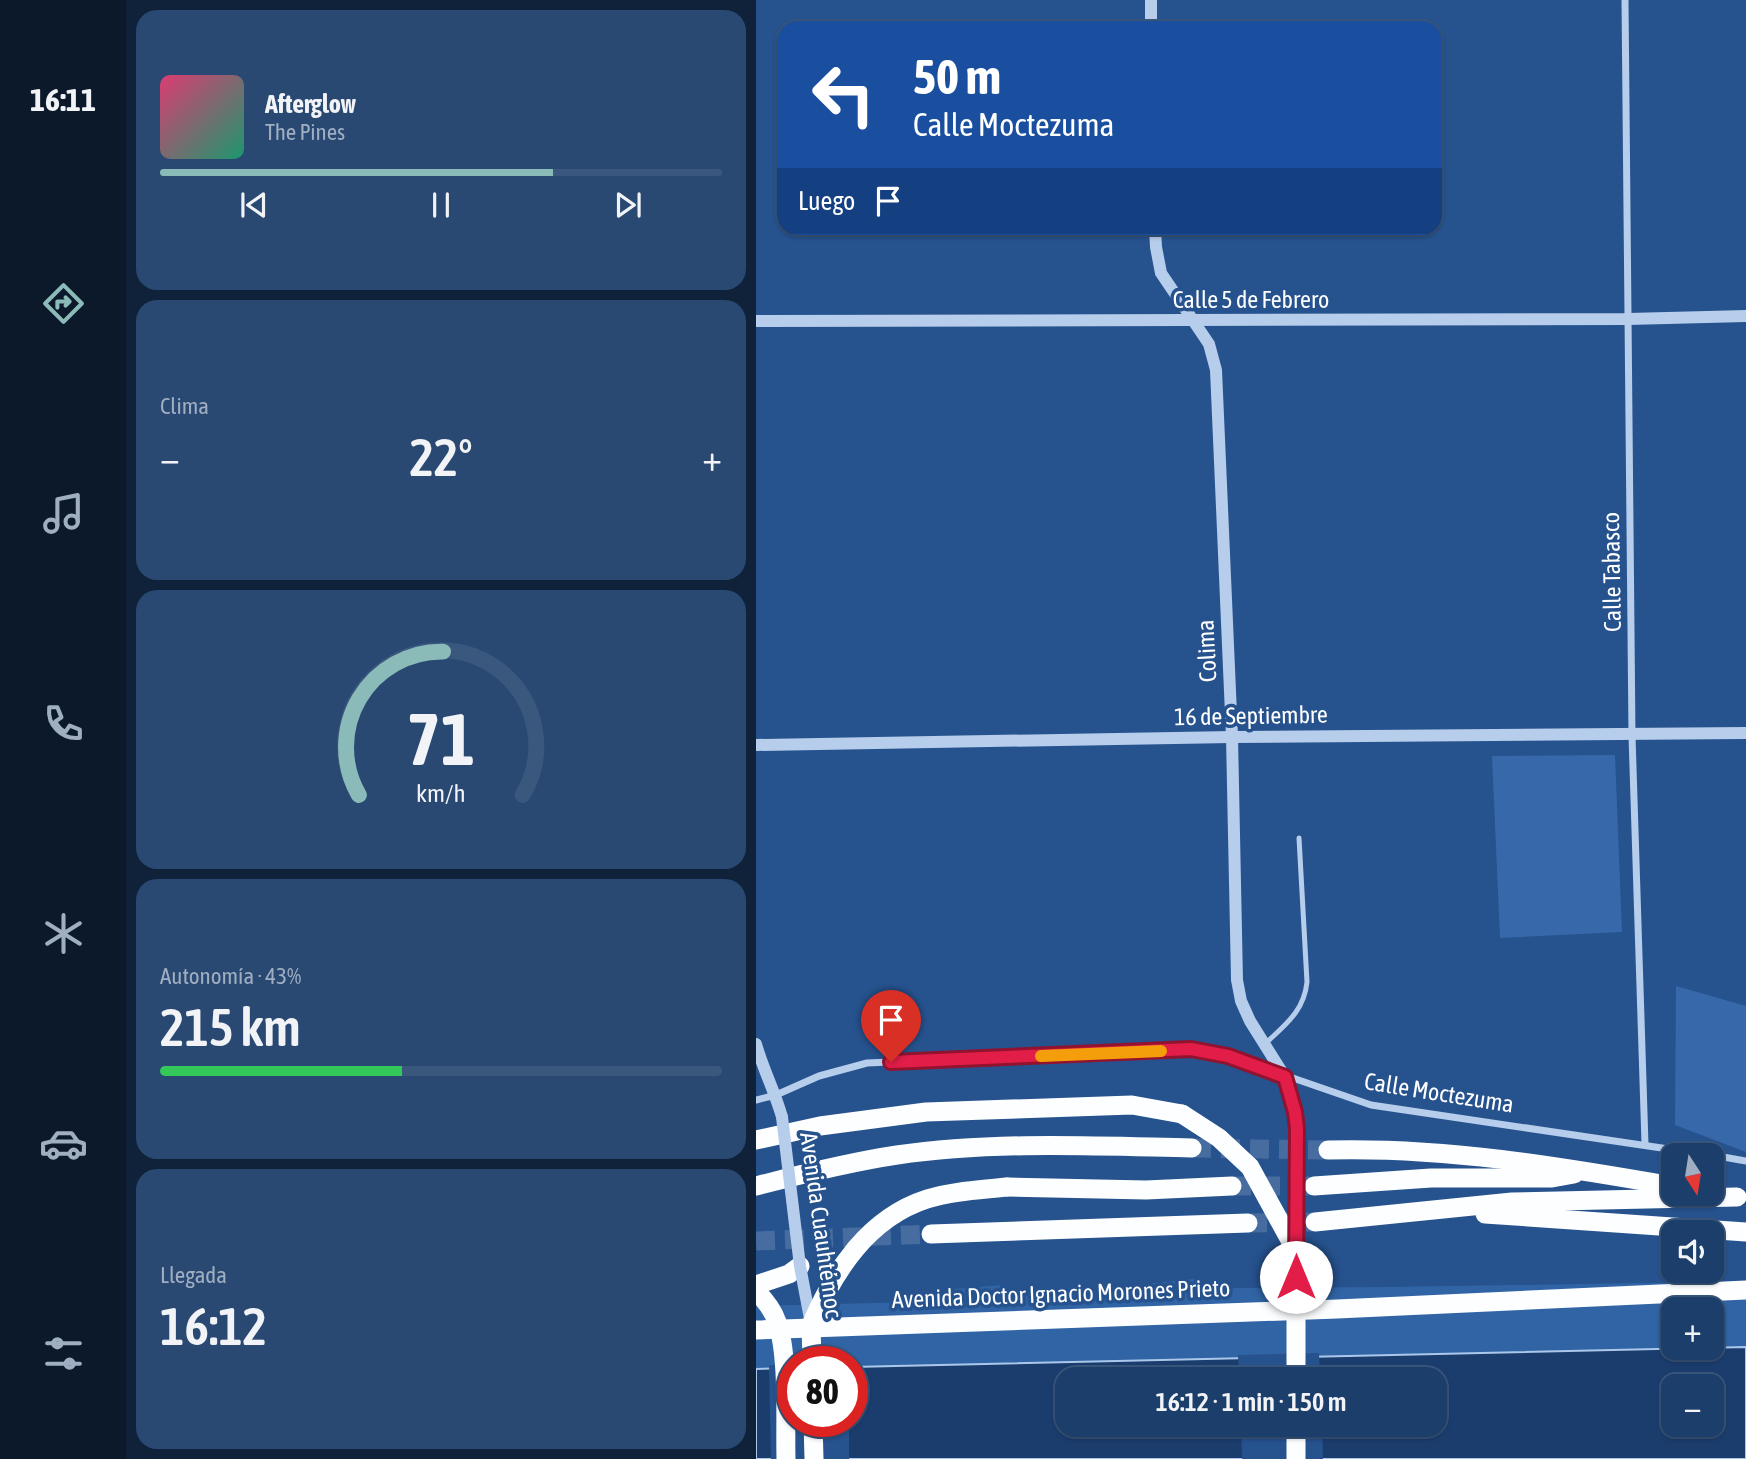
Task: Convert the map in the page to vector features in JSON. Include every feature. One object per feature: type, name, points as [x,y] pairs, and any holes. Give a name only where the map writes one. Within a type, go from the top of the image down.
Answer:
[{"type":"highway","points":[[756,1140],[820,1126],[926,1112],[1132,1105],[1182,1114],[1219,1138],[1250,1167],[1296,1251],[1296,1367]]},
{"type":"highway","points":[[756,1186],[897,1155],[972,1147],[1058,1145],[1192,1148]]},
{"type":"highway","points":[[1328,1150],[1388,1149],[1525,1161],[1661,1184]]},
{"type":"highway","points":[[1314,1186],[1431,1178],[1552,1178],[1588,1171]]},
{"type":"highway","points":[[811,1325],[841,1266],[862,1242],[901,1209],[928,1199],[964,1191],[1007,1187],[1146,1190],[1232,1186]]},
{"type":"highway","points":[[1724,1194],[1742,1197]]},
{"type":"highway","points":[[1315,1222],[1512,1202],[1742,1197]]},
{"type":"highway","points":[[1429,1210],[1746,1232]]},
{"type":"highway","points":[[931,1234],[1248,1223]]},
{"type":"highway","points":[[756,1285],[789,1275],[800,1266]]},
{"type":"highway","name":"Avenida Doctor Ignacio Morones Prieto","points":[[756,1329],[1351,1308],[1746,1290]]},
{"type":"highway","points":[[756,1291],[768,1304],[778,1323],[783,1352],[786,1459]]},
{"type":"highway","name":"Avenida Cuauhtémoc","points":[[811,1325],[812,1346]]},
{"type":"highway","points":[[813,1437],[814,1459]]},
{"type":"highway","points":[[1296,1437],[1296,1459]]},
{"type":"street","points":[[1151,0],[1151,21]]},
{"type":"street","name":"Calle Tabasco","points":[[1625,0],[1632,736],[1645,1144]]},
{"type":"street","name":"Colima","points":[[1155,235],[1161,273],[1209,344],[1216,370],[1232,737],[1237,980],[1241,1002],[1285,1077],[1295,1112],[1296,1251]]},
{"type":"street","name":"Calle 5 de Febrero","points":[[756,321],[1628,319],[1746,316]]},
{"type":"street","name":"16 de Septiembre","points":[[756,746],[1232,737],[1632,736],[1746,733]]},
{"type":"street","name":"Avenida Cuauhtémoc","points":[[756,1044],[782,1117],[800,1266],[811,1325]]},
{"type":"street","name":"Calle Moctezuma","points":[[756,1100],[776,1095],[819,1076],[867,1063],[1191,1049],[1228,1056],[1371,1105],[1661,1147]]},
{"type":"street","name":"Calle Moctezuma","points":[[1724,1157],[1746,1161]]},
{"type":"lane","points":[[1265,1044],[1295,1016],[1305,996],[1307,982],[1299,838]]},
{"type":"shaded area","points":[[1193,1279],[1221,1288],[1746,1284],[1746,1459],[756,1459],[756,1306],[954,1301],[953,1289],[1003,1285],[1005,1298]]},
{"type":"shaded area","points":[[1724,1347],[1746,1347],[1746,1459],[756,1459],[756,1369],[777,1368],[777,1437],[868,1437],[868,1367],[1661,1349],[1661,1360],[1724,1360]]},
{"type":"pier","points":[[1319,1353],[1320,1367],[1238,1367],[1238,1355]]},
{"type":"pier","points":[[769,1365],[777,1365],[777,1437],[849,1437],[849,1459],[771,1459]]},
{"type":"pier","points":[[1241,1437],[1322,1437],[1323,1459],[1242,1459]]},
{"type":"building","points":[[1615,755],[1622,932],[1500,938],[1492,756]]},
{"type":"building","points":[[1676,986],[1746,1006],[1746,1152],[1675,1125]]},
{"type":"tunnel","points":[[1192,1148],[1328,1150]]},
{"type":"tunnel","points":[[1232,1186],[1314,1186]]},
{"type":"tunnel","points":[[1248,1223],[1315,1222]]},
{"type":"tunnel","points":[[756,1241],[931,1234]]},
{"type":"slow traffic","points":[[1041,1056],[1161,1051]]},
{"type":"route","points":[[891,1062],[1191,1049],[1228,1056],[1285,1077],[1297,1129],[1296,1277]]}]
